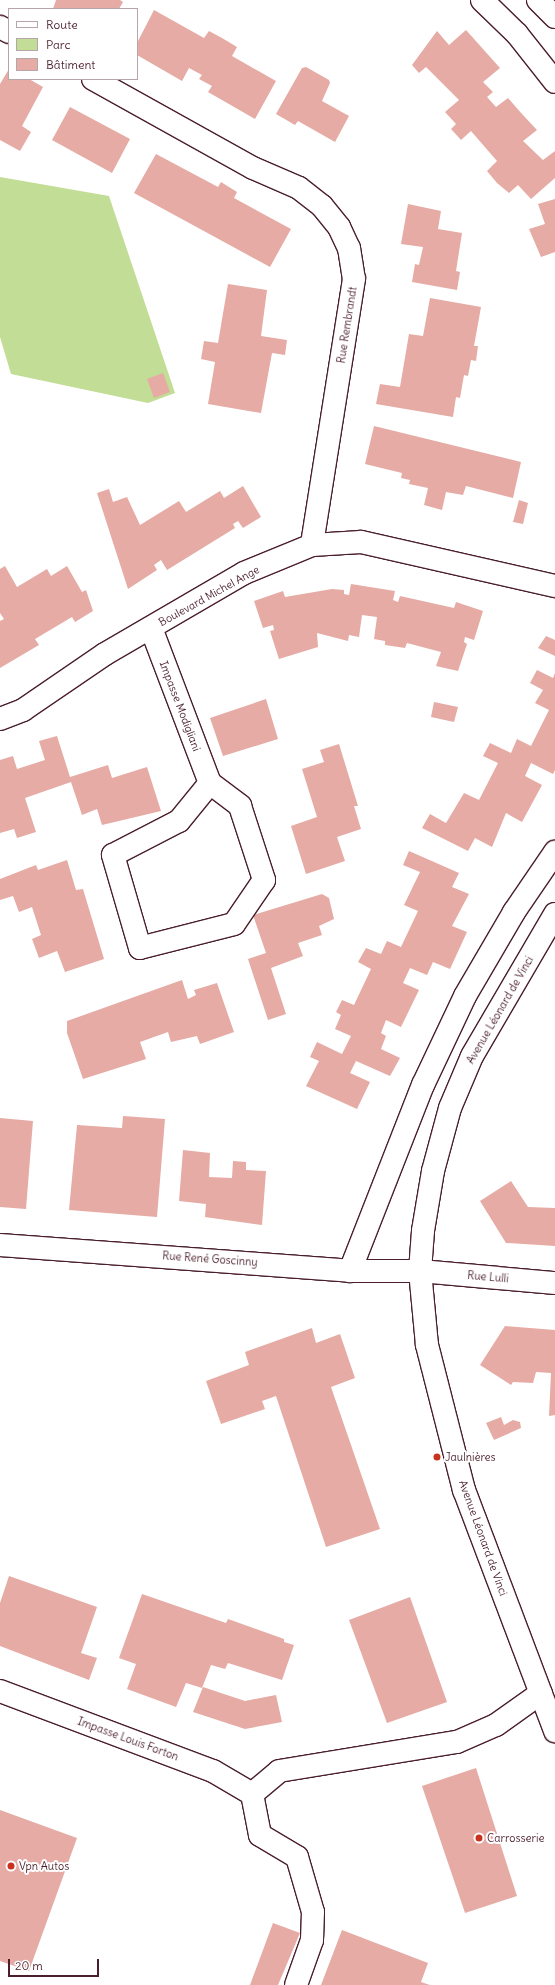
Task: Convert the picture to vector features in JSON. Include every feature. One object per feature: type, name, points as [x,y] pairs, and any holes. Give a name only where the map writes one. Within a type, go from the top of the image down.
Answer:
[{"type":"street","points":[[482,0],[516,34],[555,82]]},
{"type":"street","points":[[538,0],[555,17]]},
{"type":"street","name":"Rue Rembrandt","points":[[95,80],[253,168],[299,188],[322,206],[339,227],[349,248],[354,279],[312,545]]},
{"type":"street","name":"Boulevard Michel Ange","points":[[0,719],[23,710],[64,680],[244,573],[312,545],[361,542],[555,586]]},
{"type":"street","name":"Impasse Modigliani","points":[[151,628],[210,783]]},
{"type":"street","points":[[210,783],[240,806],[264,880],[234,924],[140,948],[113,855],[179,821],[210,783]]},
{"type":"street","points":[[350,1271],[423,1085],[465,996],[514,912],[555,852]]},
{"type":"street","name":"Avenue Léonard de Vinci","points":[[555,914],[472,1056],[450,1108],[430,1184],[420,1271],[427,1345],[464,1490],[555,1731]]},
{"type":"street","name":"Rue René Goscinny","points":[[0,1245],[350,1271],[420,1271]]},
{"type":"street","name":"Rue Lulli","points":[[420,1271],[555,1283]]},
{"type":"street","name":"Impasse Louis Forton","points":[[0,1691],[213,1771],[252,1794]]},
{"type":"street","points":[[296,1985],[312,1940],[313,1912],[297,1857],[260,1835],[252,1794],[279,1771],[457,1742],[496,1725],[541,1694]]},
{"type":"green space","points":[[0,177],[109,196],[175,393],[148,403],[11,374],[0,337]]},
{"type":"building","points":[[56,0],[120,0],[123,2],[120,8],[53,8]]},
{"type":"building","points":[[154,10],[204,38],[209,31],[222,38],[237,47],[232,56],[276,81],[255,119],[208,92],[212,86],[199,79],[202,75],[189,68],[182,81],[138,56],[138,41]]},
{"type":"building","points":[[466,30],[500,68],[483,82],[493,92],[487,97],[496,107],[508,98],[537,130],[523,141],[543,160],[555,151],[555,178],[531,199],[518,185],[509,193],[497,183],[487,171],[497,161],[471,131],[461,140],[451,129],[456,124],[445,112],[459,100],[426,67],[419,73],[412,65],[437,31],[449,45]]},
{"type":"building","points":[[306,67],[329,80],[330,83],[322,101],[349,116],[335,142],[298,121],[295,125],[276,114],[302,68]]},
{"type":"building","points":[[8,71],[8,80],[31,80],[43,87],[22,126],[31,132],[20,151],[0,140],[0,84]]},
{"type":"building","points":[[70,107],[130,139],[112,173],[52,140]]},
{"type":"building","points":[[156,154],[218,187],[221,182],[237,192],[234,198],[291,229],[270,267],[134,193]]},
{"type":"building","points":[[555,199],[555,252],[541,257],[529,229],[545,224],[538,204]]},
{"type":"building","points":[[408,204],[441,211],[438,229],[462,233],[456,271],[460,272],[457,290],[412,282],[415,264],[419,265],[423,247],[401,244]]},
{"type":"building","points":[[228,284],[267,290],[261,336],[287,340],[285,355],[272,353],[261,413],[208,404],[215,362],[201,359],[204,341],[218,343]]},
{"type":"building","points":[[430,298],[481,307],[474,346],[478,346],[476,361],[471,360],[468,376],[464,375],[460,398],[456,397],[453,417],[376,404],[380,384],[400,387],[409,334],[423,336]]},
{"type":"building","points":[[163,373],[170,392],[154,398],[147,379]]},
{"type":"building","points":[[374,426],[521,462],[513,498],[466,486],[463,495],[446,492],[442,510],[424,505],[428,488],[409,484],[410,480],[401,478],[402,473],[365,464]]},
{"type":"building","points":[[243,486],[261,517],[243,528],[238,521],[233,524],[235,528],[167,570],[161,560],[154,565],[157,570],[128,589],[97,493],[109,489],[113,502],[127,497],[140,525],[179,501],[186,512],[220,491],[224,498]]},
{"type":"building","points":[[519,500],[528,503],[523,524],[513,522]]},
{"type":"building","points":[[5,566],[17,587],[47,569],[51,576],[67,566],[82,592],[86,590],[93,611],[75,622],[72,617],[35,639],[39,645],[0,668],[0,621],[4,619],[0,613],[0,569]]},
{"type":"building","points":[[351,584],[395,591],[393,600],[398,602],[400,596],[454,608],[456,602],[483,611],[474,640],[465,637],[464,642],[467,644],[458,671],[436,666],[441,652],[407,643],[405,648],[385,645],[385,641],[374,639],[377,617],[362,615],[359,637],[349,635],[348,641],[317,633],[318,647],[279,659],[270,631],[274,630],[273,625],[263,628],[254,601],[283,591],[285,597],[332,589],[344,590],[344,594],[349,595]]},
{"type":"building","points":[[546,636],[555,640],[555,656],[538,648]]},
{"type":"building","points":[[537,670],[553,678],[555,673],[555,770],[553,774],[531,763],[525,776],[542,785],[522,822],[506,813],[492,847],[475,838],[468,851],[422,828],[430,814],[446,823],[464,793],[479,800],[498,763],[483,756],[490,743],[511,753],[517,739],[531,746],[549,710],[535,703],[543,690],[530,683]]},
{"type":"building","points":[[266,699],[278,739],[223,756],[210,718]]},
{"type":"building","points":[[434,702],[458,707],[454,722],[431,717]]},
{"type":"building","points":[[57,736],[70,777],[108,765],[112,778],[147,767],[161,811],[102,825],[97,809],[82,815],[71,782],[25,798],[36,832],[17,838],[14,829],[0,833],[0,760],[13,756],[17,769],[45,760],[39,741]]},
{"type":"building","points":[[339,744],[358,806],[354,806],[361,829],[337,837],[345,861],[306,874],[291,826],[317,817],[302,769],[324,762],[320,750]]},
{"type":"building","points":[[409,851],[459,873],[452,887],[469,894],[452,926],[467,932],[450,969],[433,962],[427,975],[410,968],[403,983],[419,990],[401,1027],[386,1020],[381,1033],[386,1036],[381,1049],[400,1058],[390,1076],[356,1061],[350,1073],[370,1082],[357,1109],[306,1086],[319,1061],[310,1057],[317,1042],[342,1054],[351,1036],[335,1029],[341,1015],[336,1012],[342,1000],[354,1005],[371,969],[358,962],[366,948],[381,954],[387,941],[401,947],[418,911],[404,905],[420,872],[403,865]]},
{"type":"building","points":[[67,860],[76,890],[83,889],[104,959],[65,972],[57,951],[39,958],[32,939],[41,935],[32,907],[19,912],[13,896],[0,900],[0,879],[36,865],[38,870]]},
{"type":"building","points":[[322,894],[329,898],[334,919],[319,926],[322,935],[298,943],[303,956],[271,968],[286,1014],[268,1020],[248,959],[266,953],[253,915]]},
{"type":"building","points":[[182,980],[188,999],[196,995],[194,990],[217,983],[234,1032],[200,1044],[197,1036],[171,1042],[168,1032],[140,1042],[146,1059],[83,1079],[67,1033],[67,1021]]},
{"type":"building","points":[[123,1116],[165,1119],[157,1217],[69,1210],[77,1125],[122,1128]]},
{"type":"building","points":[[0,1118],[33,1121],[26,1209],[0,1207]]},
{"type":"building","points":[[183,1150],[210,1153],[209,1177],[232,1178],[233,1161],[246,1162],[246,1170],[266,1171],[262,1225],[205,1217],[206,1204],[179,1201]]},
{"type":"building","points":[[511,1181],[528,1207],[555,1208],[555,1246],[506,1243],[480,1201]]},
{"type":"building","points":[[505,1326],[555,1330],[555,1415],[549,1416],[551,1373],[536,1372],[533,1383],[513,1382],[511,1385],[480,1365]]},
{"type":"building","points":[[312,1328],[316,1343],[340,1334],[355,1378],[331,1387],[380,1529],[326,1547],[276,1396],[262,1401],[265,1409],[221,1424],[206,1381],[249,1365],[245,1352]]},
{"type":"building","points":[[501,1417],[504,1425],[513,1420],[520,1422],[521,1428],[494,1440],[486,1423]]},
{"type":"building","points":[[9,1576],[97,1607],[81,1653],[97,1658],[89,1680],[0,1646],[0,1603]]},
{"type":"building","points":[[142,1594],[226,1623],[228,1619],[284,1639],[284,1642],[294,1645],[282,1680],[228,1663],[225,1669],[211,1665],[202,1688],[186,1683],[176,1707],[127,1689],[136,1664],[119,1658]]},
{"type":"building","points":[[410,1597],[447,1702],[387,1723],[349,1620]]},
{"type":"building","points":[[203,1687],[245,1701],[276,1695],[282,1722],[245,1729],[193,1712]]},
{"type":"building","points":[[476,1768],[517,1896],[465,1913],[422,1786]]},
{"type":"building","points":[[0,1810],[77,1838],[29,1971],[0,1961]]},
{"type":"building","points":[[273,1923],[300,1933],[278,1985],[250,1985]]},
{"type":"building","points":[[342,1930],[428,1963],[421,1982],[430,1985],[321,1985]]},
{"type":"place","name":"Jaulnières","points":[[437,1457]]},
{"type":"place","name":"Carrosserie","points":[[479,1838]]},
{"type":"place","name":"Vpn Autos","points":[[11,1866]]}]
